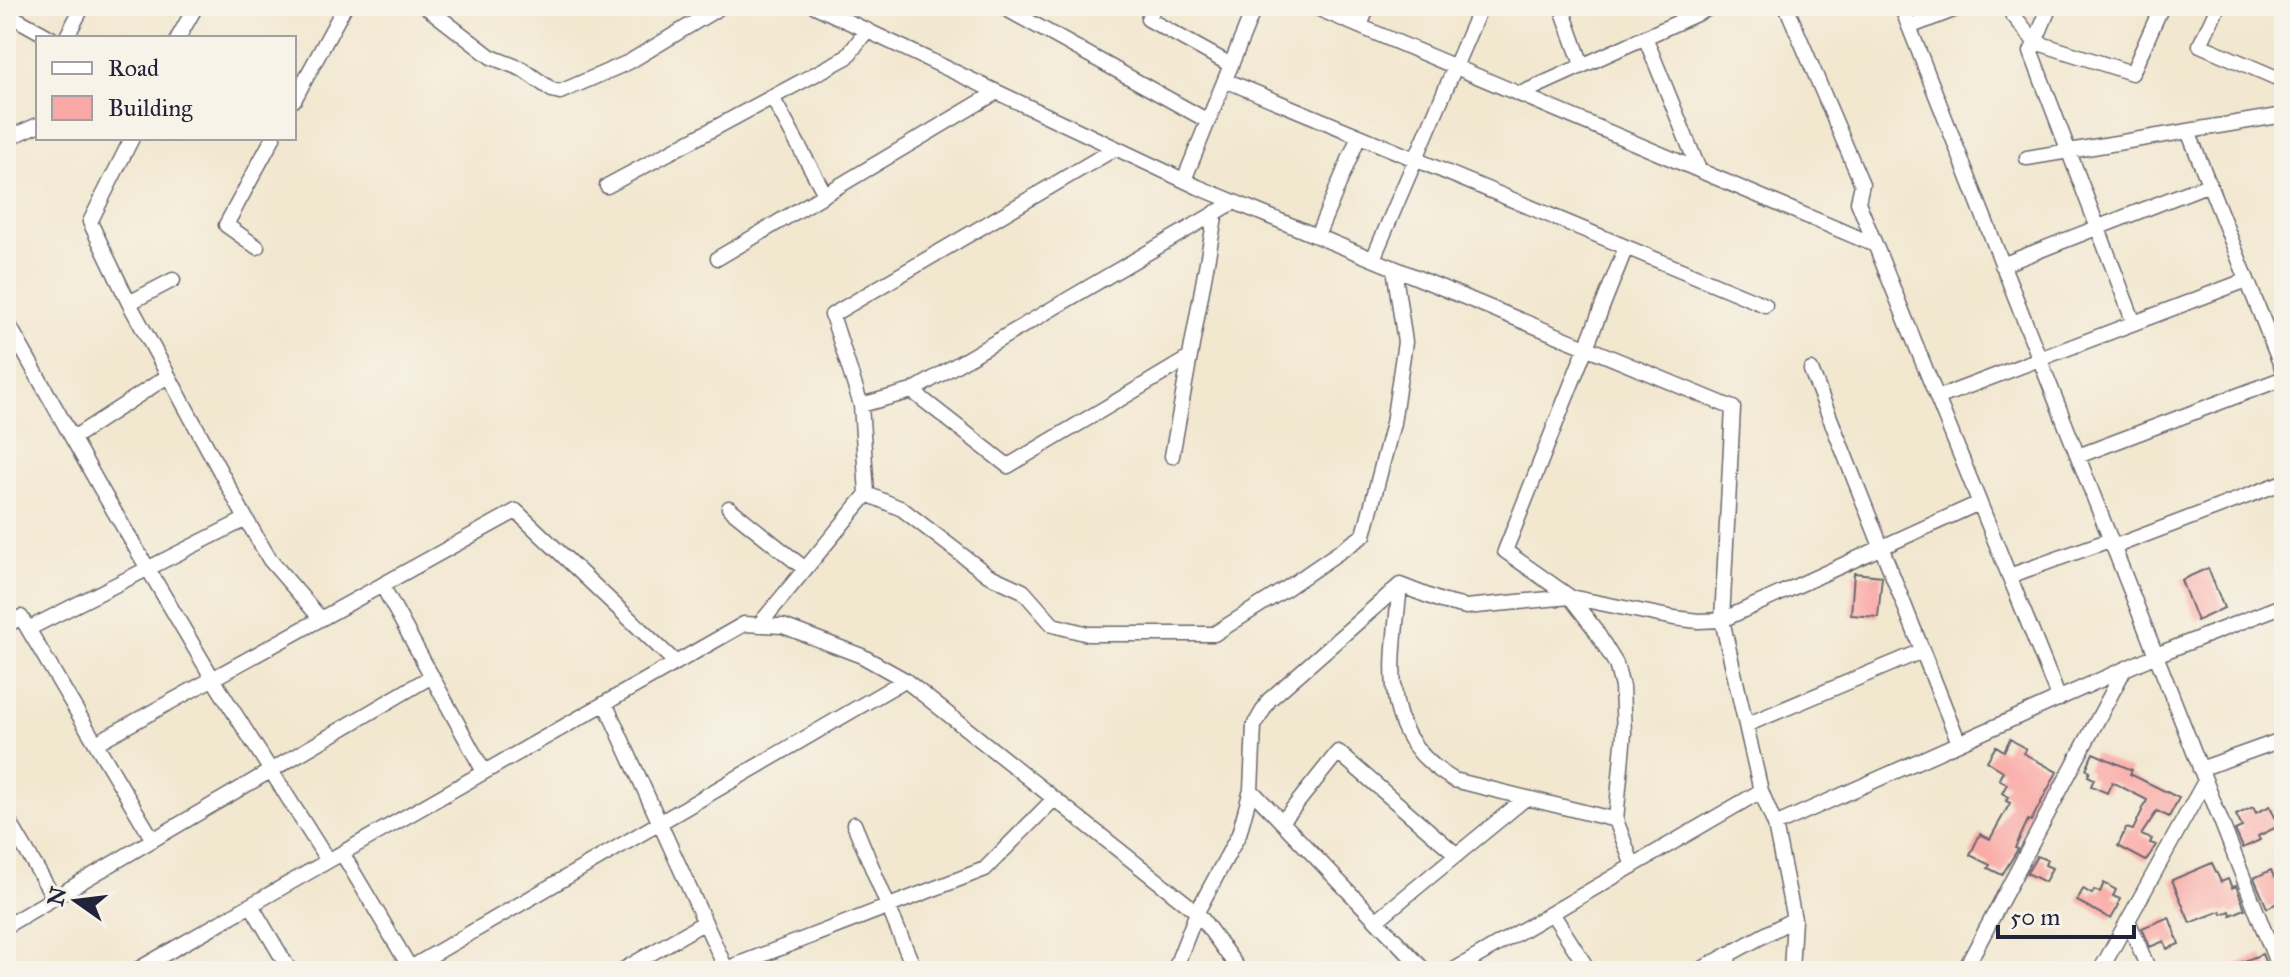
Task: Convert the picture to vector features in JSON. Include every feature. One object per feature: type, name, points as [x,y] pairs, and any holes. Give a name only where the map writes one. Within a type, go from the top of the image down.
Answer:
[{"type":"street","points":[[67,36],[83,6]]},
{"type":"street","points":[[179,36],[196,6]]},
{"type":"street","points":[[296,96],[345,6]]},
{"type":"street","points":[[425,6],[491,57],[522,69],[552,90],[560,92],[629,62],[722,6]]},
{"type":"street","points":[[815,6],[1234,202],[1733,408],[1722,620],[1761,791],[1775,825],[1794,919],[1791,971]]},
{"type":"street","points":[[1001,6],[1208,121]]},
{"type":"street","points":[[1155,6],[1148,19],[1231,65]]},
{"type":"street","points":[[1184,180],[1255,6]]},
{"type":"street","points":[[1312,6],[1875,245]]},
{"type":"street","points":[[1360,26],[1368,6]]},
{"type":"street","points":[[1373,259],[1481,6]]},
{"type":"street","points":[[1561,6],[1582,65]]},
{"type":"street","points":[[1520,94],[1714,6]]},
{"type":"street","points":[[1786,6],[1862,184],[1858,202],[2059,699]]},
{"type":"street","points":[[1901,6],[2280,971]]},
{"type":"street","points":[[1909,27],[1964,6]]},
{"type":"street","points":[[2006,6],[2035,42],[2132,73],[2162,6]]},
{"type":"street","points":[[2050,6],[2031,52],[2134,323]]},
{"type":"street","points":[[2218,6],[2200,45],[2284,81]]},
{"type":"street","points":[[6,13],[47,36]]},
{"type":"street","points":[[607,186],[847,57],[867,30]]},
{"type":"street","points":[[1645,37],[1699,170]]},
{"type":"street","points":[[1225,80],[1765,305]]},
{"type":"street","points":[[718,258],[997,92]]},
{"type":"street","points":[[772,97],[825,194]]},
{"type":"street","points":[[2027,158],[2284,115]]},
{"type":"street","points":[[6,139],[36,126]]},
{"type":"street","points":[[2078,456],[2284,375],[2188,131]]},
{"type":"street","points":[[1317,236],[1359,136]]},
{"type":"street","points":[[131,140],[90,222],[129,303],[246,519],[270,560],[321,619]]},
{"type":"street","points":[[257,247],[226,225],[272,140]]},
{"type":"street","points":[[759,625],[867,494],[861,405],[832,315],[1116,148]]},
{"type":"street","points":[[2002,265],[2209,184]]},
{"type":"street","points":[[861,405],[912,391],[1234,202]]},
{"type":"street","points":[[1172,456],[1216,212]]},
{"type":"street","points":[[1626,247],[1505,551],[1570,597],[1616,664],[1622,687],[1624,733],[1616,820],[1633,866]]},
{"type":"street","points":[[867,494],[902,509],[988,575],[1023,591],[1053,625],[1088,634],[1214,634],[1364,535],[1393,423],[1405,342],[1394,268]]},
{"type":"street","points":[[129,303],[173,280]]},
{"type":"street","points":[[1937,398],[2247,280]]},
{"type":"street","points":[[6,320],[213,679],[328,861]]},
{"type":"street","points":[[912,391],[1008,466],[1189,358]]},
{"type":"street","points":[[1811,370],[1959,743]]},
{"type":"street","points":[[73,438],[168,376]]},
{"type":"street","points":[[2009,576],[2284,482]]},
{"type":"street","points":[[1400,585],[1466,607],[1570,597],[1674,618],[1722,620],[1979,503]]},
{"type":"street","points":[[729,508],[805,569]]},
{"type":"street","points":[[96,743],[516,511],[676,663]]},
{"type":"street","points":[[28,629],[246,519]]},
{"type":"street","points":[[382,585],[484,772]]},
{"type":"street","points":[[1174,971],[1197,912],[1239,834],[1251,790],[1254,726],[1269,700],[1400,585]]},
{"type":"street","points":[[1400,585],[1393,675],[1395,706],[1408,737],[1434,768],[1454,780],[1616,820]]},
{"type":"street","points":[[1775,825],[2156,655],[2284,605]]},
{"type":"street","points":[[6,626],[21,617],[153,840]]},
{"type":"street","points":[[135,971],[744,624],[783,626],[862,656],[905,680],[1197,912],[1240,971]]},
{"type":"street","points":[[1746,725],[1922,651]]},
{"type":"street","points":[[1964,971],[2124,670]]},
{"type":"street","points":[[6,926],[432,676]]},
{"type":"street","points":[[342,853],[409,970],[905,680]]},
{"type":"street","points":[[605,703],[727,970],[985,869],[1054,799]]},
{"type":"street","points":[[2100,971],[2202,775],[2284,739]]},
{"type":"street","points":[[1282,822],[1338,752],[1457,855]]},
{"type":"street","points":[[1251,790],[1425,971]]},
{"type":"street","points":[[1452,971],[1761,791]]},
{"type":"street","points":[[1377,920],[1526,798]]},
{"type":"street","points":[[6,816],[54,898]]},
{"type":"street","points":[[854,824],[915,971]]},
{"type":"street","points":[[251,905],[290,971]]},
{"type":"street","points":[[1552,913],[1589,971]]},
{"type":"street","points":[[1698,971],[1794,919]]},
{"type":"street","points":[[2128,920],[2149,971]]},
{"type":"street","points":[[621,971],[705,922]]},
{"type":"street","points":[[1728,955],[1729,971]]},
{"type":"building","points":[[2208,568],[2224,608],[2197,621],[2181,580]]},
{"type":"building","points":[[1854,573],[1882,576],[1878,617],[1851,615]]},
{"type":"building","points":[[2010,739],[2026,749],[2023,753],[2057,772],[2031,821],[2028,820],[2015,848],[2018,849],[2002,875],[1970,855],[1980,834],[1990,839],[2010,803],[2006,801],[2009,797],[2002,793],[2007,784],[1999,779],[2003,771],[1987,761],[1996,746],[2004,751]]},
{"type":"building","points":[[2093,753],[2132,770],[2130,774],[2179,798],[2169,817],[2157,811],[2141,835],[2152,839],[2150,843],[2156,845],[2146,861],[2118,846],[2126,828],[2133,830],[2147,800],[2112,782],[2107,793],[2091,786],[2094,779],[2088,776],[2090,771],[2086,769]]},
{"type":"building","points":[[2270,806],[2279,826],[2258,836],[2260,840],[2243,848],[2235,830],[2242,827],[2236,815],[2253,807],[2256,813]]},
{"type":"building","points":[[2037,856],[2047,860],[2045,865],[2052,868],[2045,882],[2027,873]]},
{"type":"building","points":[[2212,863],[2221,882],[2228,879],[2232,888],[2236,886],[2245,909],[2231,915],[2230,911],[2222,914],[2221,911],[2190,923],[2172,880]]},
{"type":"building","points":[[2271,870],[2274,877],[2284,872],[2284,900],[2267,908],[2254,878]]},
{"type":"building","points":[[2104,883],[2116,890],[2113,896],[2120,899],[2111,919],[2077,901],[2083,889],[2092,894],[2094,890],[2100,892]]},
{"type":"building","points":[[2169,917],[2179,944],[2167,949],[2164,941],[2150,947],[2142,928]]},
{"type":"building","points":[[2262,954],[2269,971],[2221,971],[2221,970]]}]
